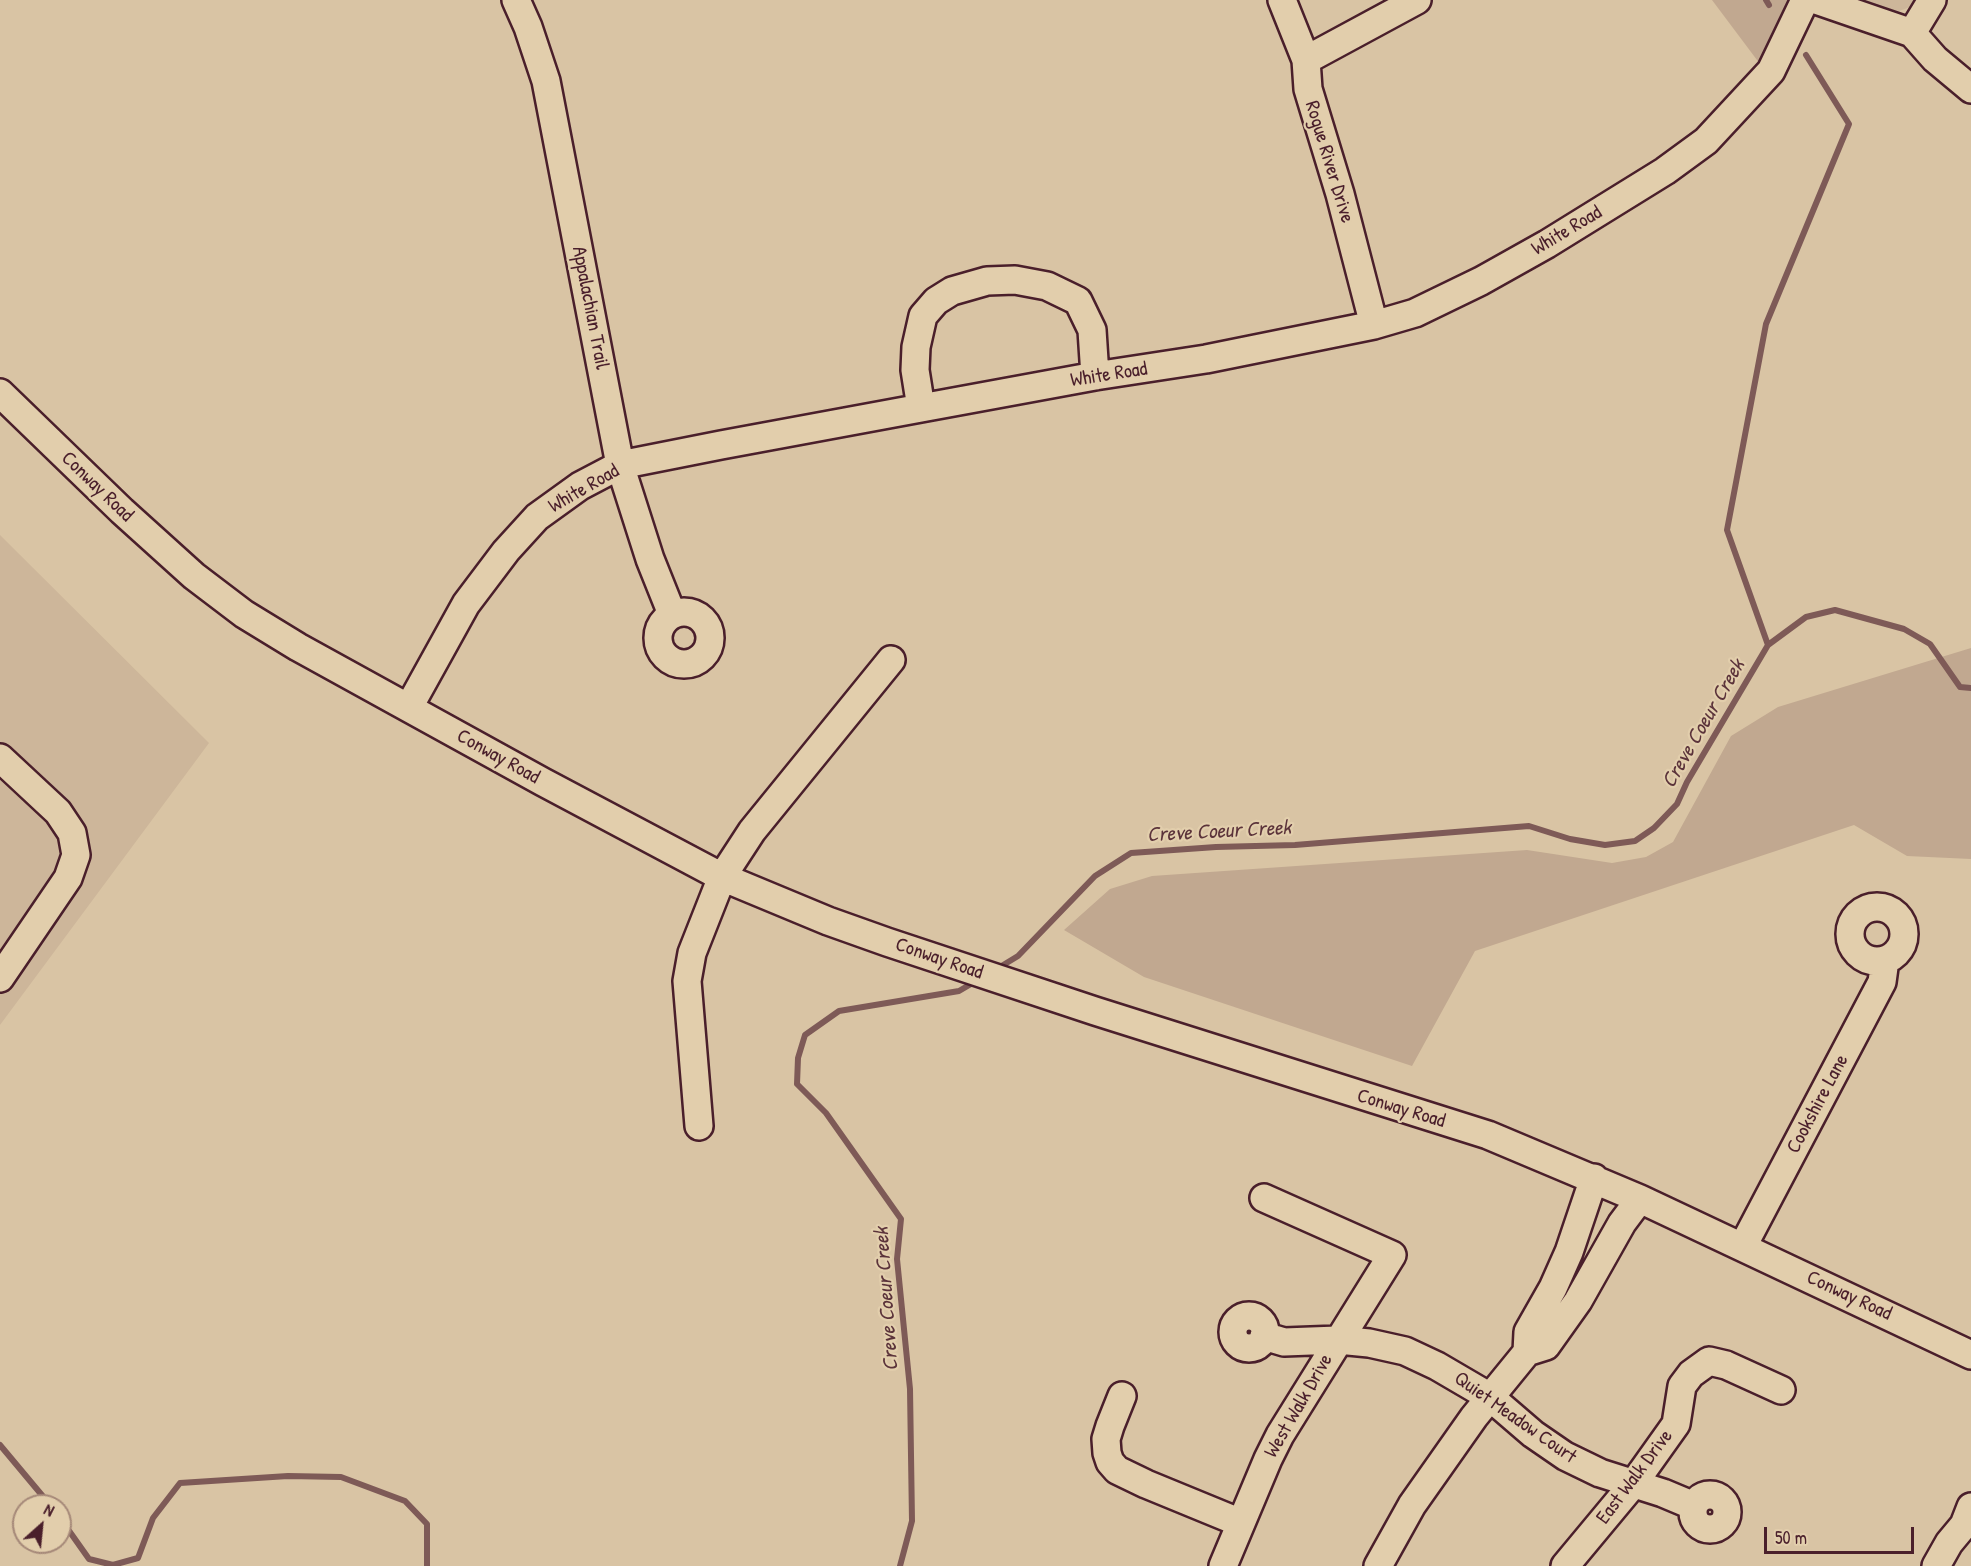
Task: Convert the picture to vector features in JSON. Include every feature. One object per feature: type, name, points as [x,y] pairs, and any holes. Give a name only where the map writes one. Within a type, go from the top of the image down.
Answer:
[{"type":"street","name":"Appalachian Trail","points":[[516,0],[528,27],[546,81],[620,465],[650,559],[672,614]]},
{"type":"street","name":"Rogue River Drive","points":[[1282,0],[1306,60],[1308,89],[1340,194],[1374,325]]},
{"type":"street","points":[[1306,60],[1417,0]]},
{"type":"street","name":"White Road","points":[[409,707],[466,604],[506,551],[537,517],[580,486],[620,465],[1095,376],[1206,359],[1374,325],[1415,313],[1481,281],[1547,244],[1665,171],[1706,141],[1771,71],[1804,0]]},
{"type":"street","points":[[1816,0],[1912,33],[1935,59],[1971,89]]},
{"type":"street","points":[[1912,33],[1932,0]]},
{"type":"street","points":[[921,408],[915,370],[916,346],[923,316],[936,302],[952,291],[987,281],[1015,280],[1047,286],[1078,301],[1092,330],[1095,376]]},
{"type":"street","name":"Conway Road","points":[[0,393],[122,511],[194,576],[253,619],[298,647],[543,782],[722,877],[828,921],[887,942],[1095,1011],[1488,1135],[1594,1178],[1971,1355]]},
{"type":"street","points":[[699,1126],[687,981],[692,953],[722,877],[752,831],[891,660]]},
{"type":"street","points":[[0,758],[58,812],[72,833],[75,855],[68,878],[0,978]]},
{"type":"street","name":"Cookshire Lane","points":[[1743,1246],[1882,982],[1885,960]]},
{"type":"street","points":[[1527,1352],[1528,1332],[1553,1288],[1569,1252],[1594,1178]]},
{"type":"street","name":"West Walk Drive","points":[[1223,1566],[1268,1459],[1281,1435],[1392,1255],[1264,1198]]},
{"type":"street","points":[[1378,1566],[1412,1505],[1474,1417],[1527,1352],[1545,1346],[1578,1301],[1622,1223],[1640,1199]]},
{"type":"street","name":"Quiet Meadow Court","points":[[1264,1336],[1284,1342],[1338,1340],[1369,1343],[1405,1351],[1437,1366],[1490,1397],[1533,1434],[1565,1456],[1600,1473],[1634,1483],[1694,1506]]},
{"type":"street","name":"East Walk Drive","points":[[1565,1566],[1634,1483],[1676,1424],[1682,1386],[1691,1374],[1709,1361],[1726,1365],[1781,1390]]},
{"type":"street","points":[[1122,1396],[1106,1439],[1110,1462],[1118,1470],[1146,1484],[1241,1524]]},
{"type":"street","points":[[1936,1566],[1949,1543],[1968,1518]]},
{"type":"shaded area","points":[[1712,0],[1789,0],[1775,39],[1760,64]]},
{"type":"shaded area","points":[[1850,0],[1916,0],[1913,6],[1899,11]]},
{"type":"shaded area","points":[[0,535],[209,743],[0,1025]]},
{"type":"shaded area","points":[[1971,648],[1971,859],[1907,856],[1854,825],[1475,951],[1412,1066],[1144,977],[1064,930],[1110,889],[1152,876],[1527,850],[1612,863],[1646,857],[1673,842],[1731,736],[1778,707]]},
{"type":"waterway","points":[[1766,0],[1769,5]]},
{"type":"waterway","points":[[1768,645],[1727,530],[1766,324],[1849,124],[1806,55]]},
{"type":"waterway","name":"Creve Coeur Creek","points":[[995,970],[1018,956],[1095,876],[1131,853],[1216,847],[1295,845],[1529,826],[1570,839],[1605,845],[1635,841],[1654,828],[1677,804],[1687,782],[1768,645],[1806,617],[1835,610],[1904,629],[1930,644],[1960,687],[1971,688]]},
{"type":"waterway","name":"Creve Coeur Creek","points":[[900,1566],[912,1521],[910,1389],[897,1259],[901,1219],[826,1113],[797,1084],[798,1058],[805,1035],[839,1011],[959,991],[976,981]]},
{"type":"waterway","name":"Creve Coeur Creek","points":[[0,1445],[41,1494]]},
{"type":"waterway","name":"Creve Coeur Creek","points":[[72,1535],[89,1559],[113,1565],[138,1558],[153,1518],[180,1483],[288,1476],[341,1477],[405,1501],[427,1524],[427,1566]]}]
